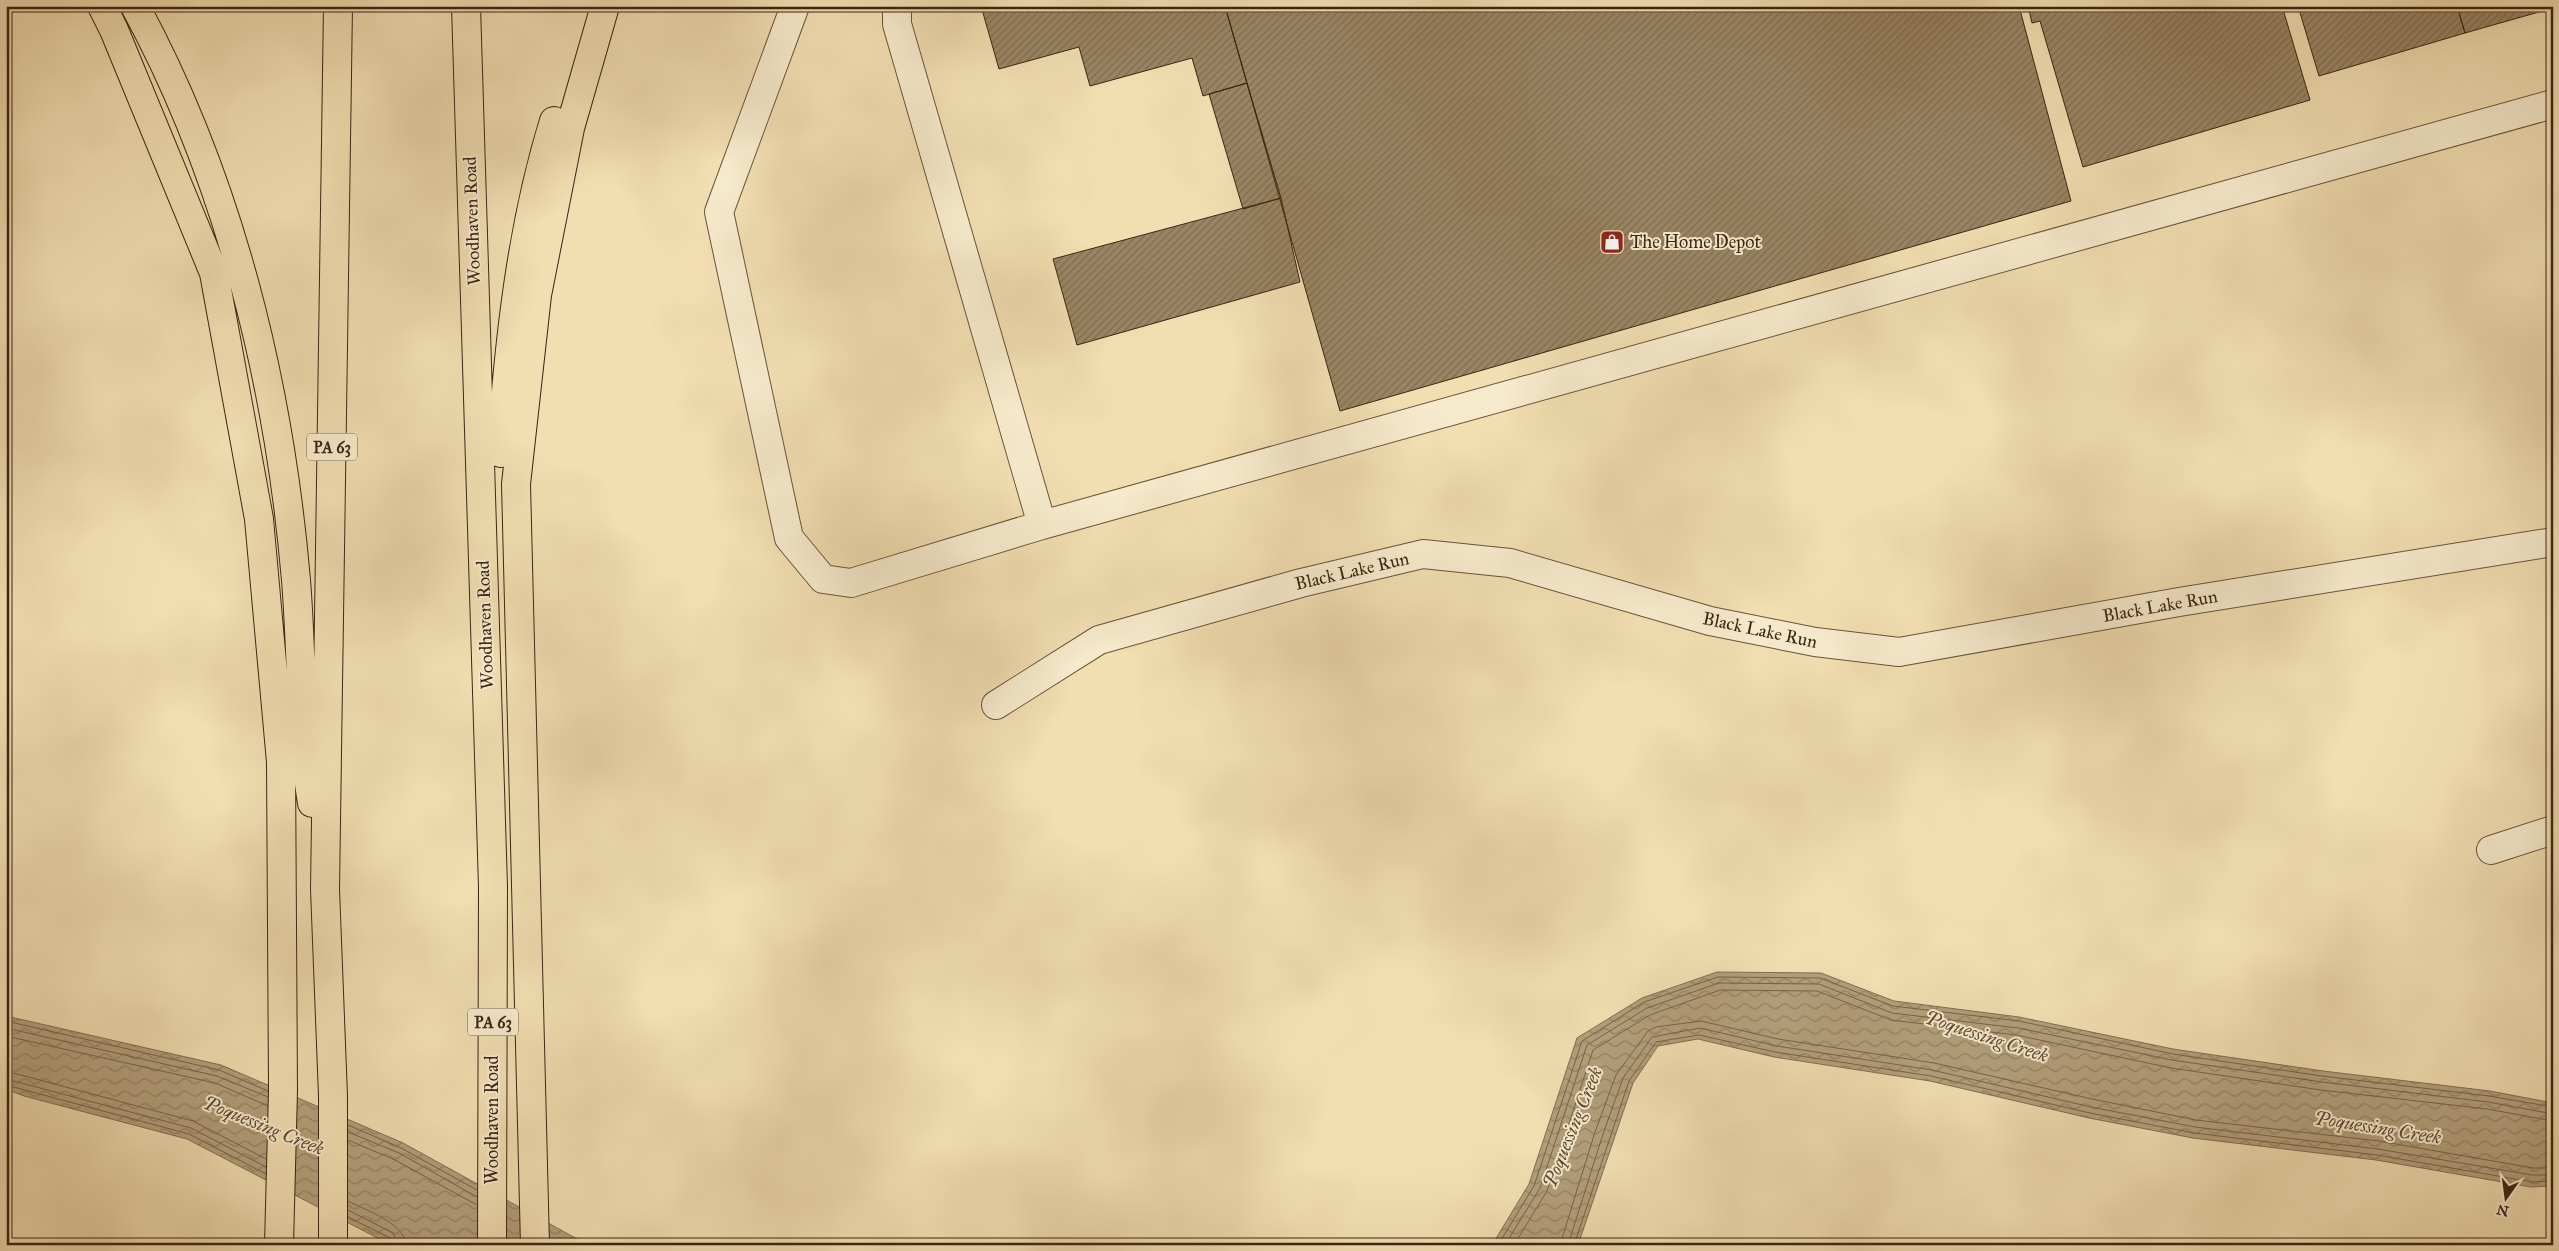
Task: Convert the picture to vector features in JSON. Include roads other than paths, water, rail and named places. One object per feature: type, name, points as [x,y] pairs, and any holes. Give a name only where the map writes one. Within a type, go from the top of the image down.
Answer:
[{"type":"highway","points":[[102,6],[114,30],[214,272],[260,519],[281,762],[283,1090],[279,1245]]},
{"type":"highway","points":[[135,6],[185,109],[211,180],[246,288],[265,363],[282,453],[296,580],[309,784],[325,889]]},
{"type":"highway","name":"PA 63","points":[[333,1245],[333,1096],[325,889],[338,6]]},
{"type":"highway","name":"Woodhaven Road","points":[[466,6],[493,887],[492,1245]]},
{"type":"highway","points":[[493,887],[497,518],[508,350],[527,231],[549,138],[591,6]]},
{"type":"highway","points":[[535,1245],[516,484],[537,295],[570,128],[605,6]]},
{"type":"street","points":[[795,6],[719,212],[789,538],[823,579],[850,583],[1042,525],[2553,104]]},
{"type":"street","points":[[897,6],[897,24],[1042,525]]},
{"type":"street","name":"Black Lake Run","points":[[996,705],[1099,640],[1301,583],[1424,554],[1510,562],[1710,621],[1815,642],[1899,652],[2189,601],[2553,542]]},
{"type":"street","points":[[2491,850],[2553,830]]},
{"type":"water","name":"Poquessing Creek","points":[[1717,972],[1821,973],[1894,1001],[2019,1017],[2173,1049],[2323,1071],[2490,1091],[2553,1103],[2553,1186],[2531,1187],[2376,1160],[2193,1138],[2089,1118],[1930,1081],[1774,1057],[1698,1039],[1658,1046],[1633,1083],[1578,1245],[1492,1245],[1529,1184],[1577,1038],[1642,998]]},
{"type":"water","name":"Poquessing Creek","points":[[6,1016],[221,1065],[403,1143],[588,1245],[391,1245],[187,1139],[24,1096],[6,1089]]},
{"type":"place","name":"The Home Depot","points":[[1612,242]]}]
